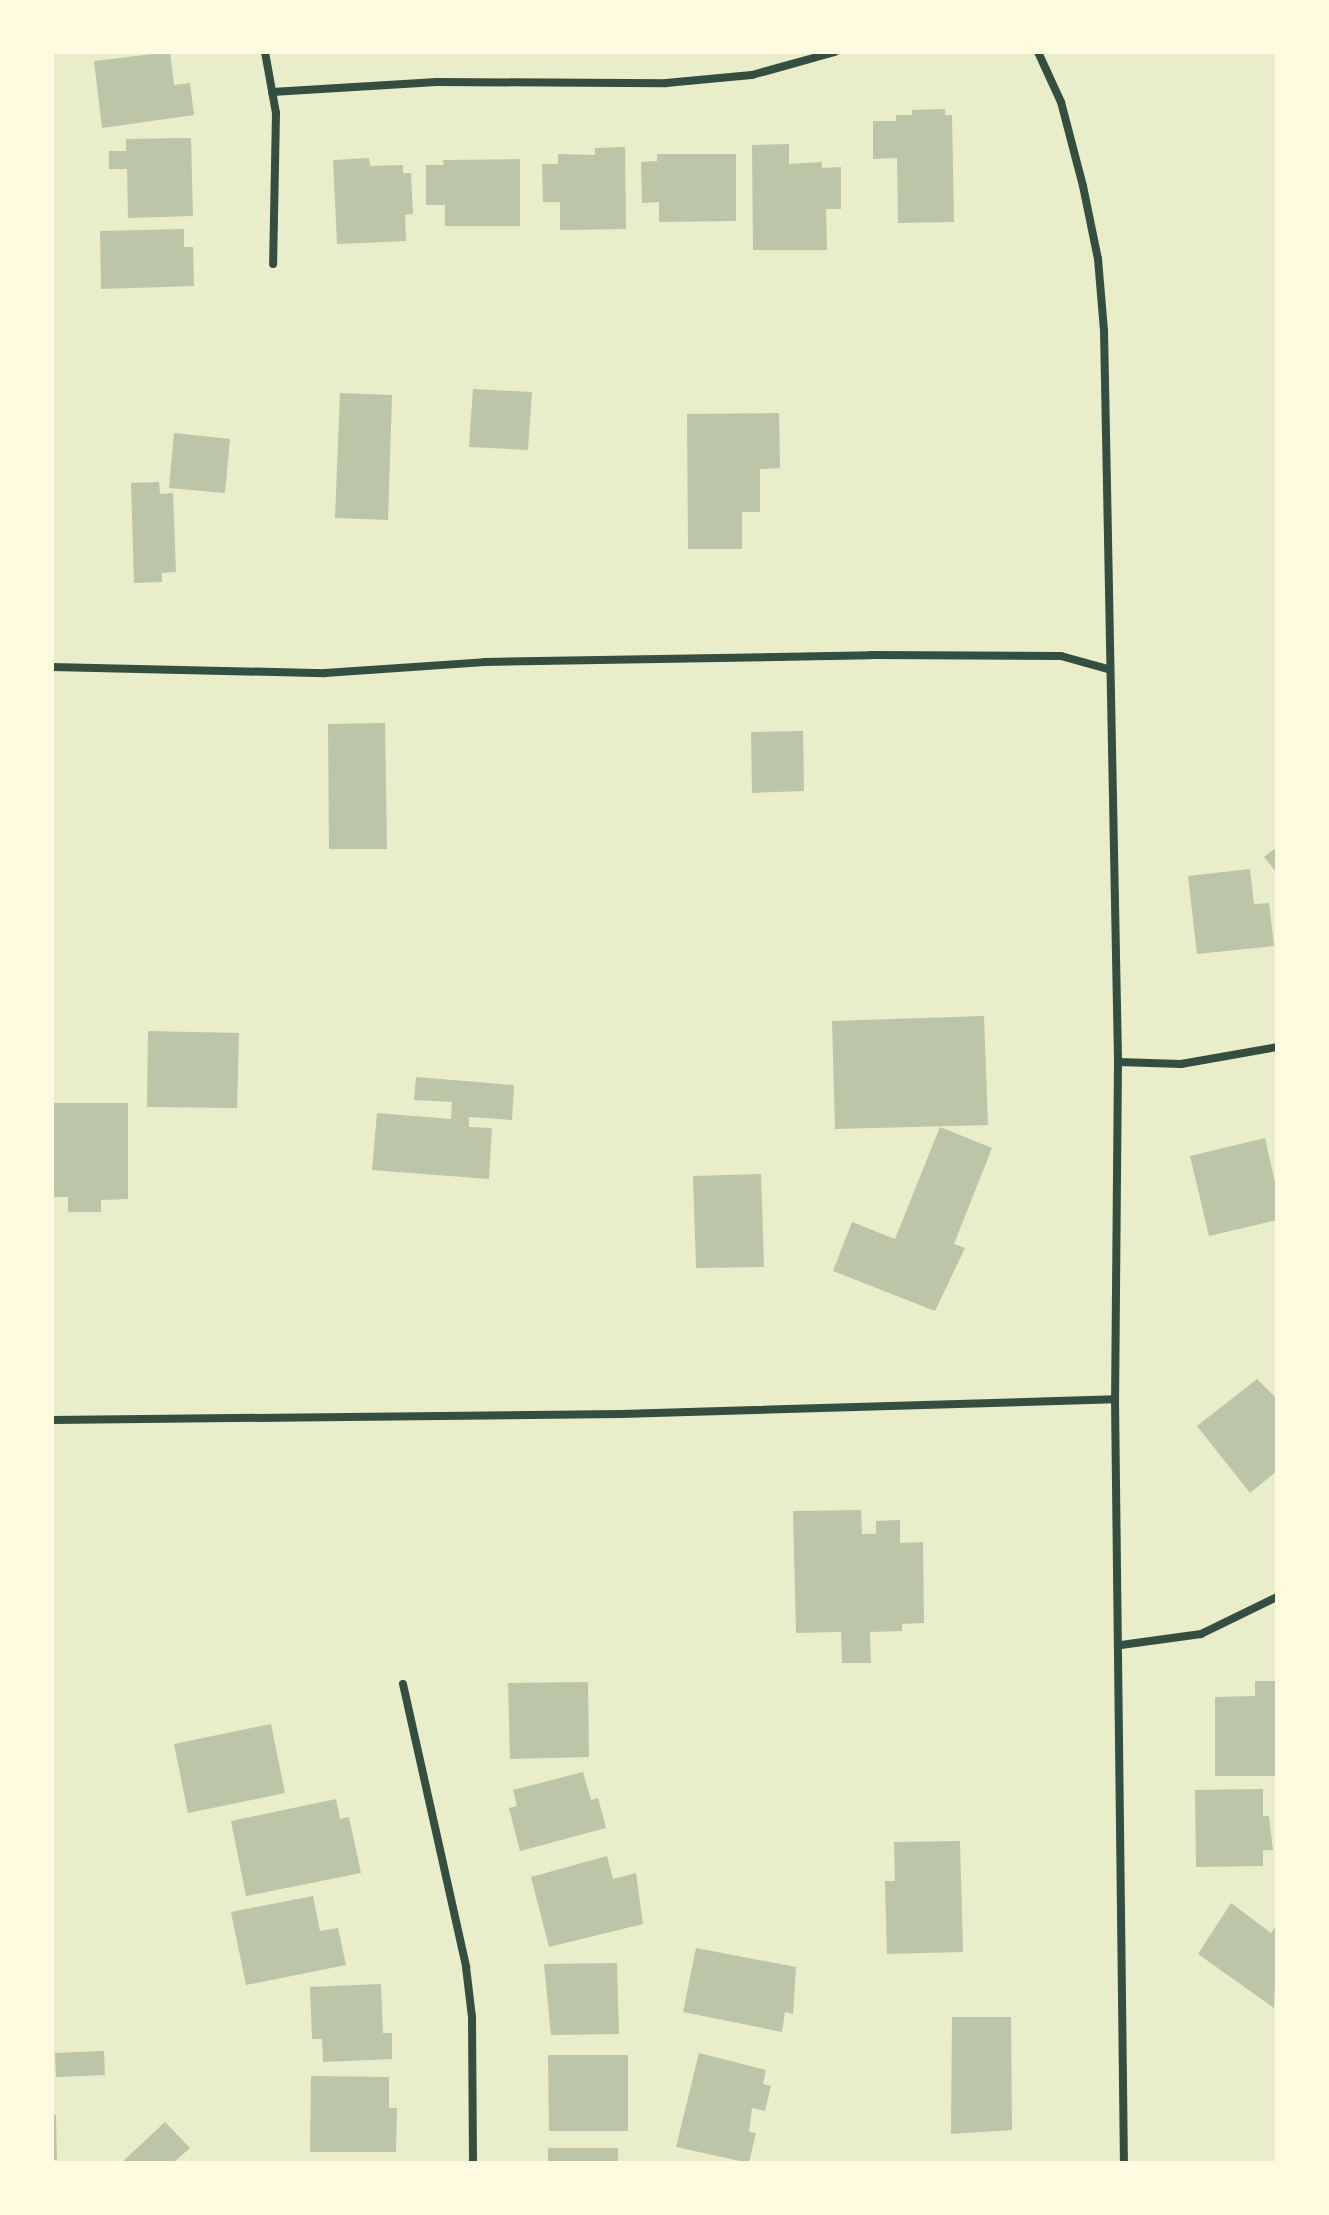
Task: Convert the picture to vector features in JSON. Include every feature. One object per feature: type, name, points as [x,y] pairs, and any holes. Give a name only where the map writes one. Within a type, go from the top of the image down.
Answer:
[{"type":"street","points":[[265,52],[272,92],[273,264]]},
{"type":"street","points":[[272,92],[437,82],[666,83],[752,75],[835,52]]},
{"type":"street","points":[[1038,52],[1061,102],[1098,259],[1107,394],[1108,669],[1118,1062],[1115,1399],[1121,1645],[1124,2163]]},
{"type":"street","points":[[52,667],[325,673],[485,662],[871,655],[1061,656],[1108,669]]},
{"type":"street","points":[[1118,1062],[1181,1064],[1277,1047]]},
{"type":"street","points":[[52,1420],[621,1414],[1115,1399]]},
{"type":"street","points":[[1121,1645],[1201,1634],[1277,1597]]},
{"type":"street","points":[[403,1684],[466,1967],[472,2017],[473,2163]]},
{"type":"building","points":[[170,52],[174,85],[190,83],[194,115],[102,128],[94,61]]},
{"type":"building","points":[[945,109],[945,115],[952,115],[954,222],[898,223],[897,158],[873,159],[873,121],[896,121],[896,115],[912,115],[912,110]]},
{"type":"building","points":[[191,138],[193,216],[128,218],[127,169],[109,169],[109,151],[126,151],[126,139]]},
{"type":"building","points":[[789,144],[789,164],[822,162],[822,168],[841,167],[841,209],[826,209],[827,250],[753,250],[752,145]]},
{"type":"building","points":[[625,147],[626,229],[560,230],[560,202],[543,202],[542,164],[558,164],[558,154],[595,155],[595,148]]},
{"type":"building","points":[[657,154],[736,154],[736,221],[659,222],[659,202],[642,203],[641,162],[657,161]]},
{"type":"building","points":[[369,158],[370,166],[403,165],[403,173],[411,173],[413,214],[405,215],[406,241],[337,244],[333,160]]},
{"type":"building","points":[[520,159],[520,226],[445,226],[445,205],[426,205],[426,165],[444,165],[443,160]]},
{"type":"building","points":[[184,229],[184,247],[193,247],[194,286],[101,289],[100,231]]},
{"type":"building","points":[[473,389],[532,392],[528,450],[469,447]]},
{"type":"building","points":[[340,393],[392,395],[388,520],[335,518]]},
{"type":"building","points":[[779,413],[780,468],[760,469],[760,512],[742,512],[742,549],[688,549],[687,414]]},
{"type":"building","points":[[174,433],[230,439],[225,493],[169,488]]},
{"type":"building","points":[[159,482],[160,494],[173,493],[176,572],[162,573],[162,582],[134,583],[131,483]]},
{"type":"building","points":[[385,723],[387,849],[329,849],[328,724]]},
{"type":"building","points":[[803,731],[804,791],[752,793],[751,732]]},
{"type":"building","points":[[1277,847],[1277,873],[1264,857]]},
{"type":"building","points":[[1250,869],[1254,904],[1269,903],[1274,946],[1197,954],[1188,876]]},
{"type":"building","points":[[984,1016],[988,1125],[835,1129],[832,1021]]},
{"type":"building","points":[[148,1031],[239,1033],[237,1108],[147,1107]]},
{"type":"building","points":[[416,1077],[514,1085],[512,1120],[469,1117],[469,1127],[492,1128],[489,1179],[372,1170],[377,1113],[451,1119],[452,1102],[414,1100]]},
{"type":"building","points":[[52,1103],[128,1103],[128,1199],[101,1200],[101,1212],[68,1212],[68,1197],[52,1197]]},
{"type":"building","points":[[940,1127],[992,1148],[954,1244],[965,1248],[935,1311],[833,1271],[852,1222],[895,1239]]},
{"type":"building","points":[[1265,1138],[1277,1191],[1277,1220],[1209,1236],[1190,1156]]},
{"type":"building","points":[[761,1174],[764,1267],[696,1268],[693,1176]]},
{"type":"building","points":[[1257,1379],[1277,1399],[1277,1471],[1250,1493],[1197,1426]]},
{"type":"building","points":[[861,1510],[862,1534],[876,1534],[876,1521],[900,1520],[900,1543],[923,1542],[924,1623],[902,1624],[902,1631],[870,1632],[871,1663],[842,1663],[841,1632],[796,1633],[793,1511]]},
{"type":"building","points":[[1255,1681],[1277,1681],[1277,1776],[1215,1776],[1215,1697],[1255,1696]]},
{"type":"building","points":[[588,1682],[589,1757],[510,1759],[508,1683]]},
{"type":"building","points":[[271,1724],[285,1793],[188,1813],[174,1744]]},
{"type":"building","points":[[583,1772],[591,1800],[598,1798],[606,1828],[520,1851],[509,1808],[517,1806],[513,1790]]},
{"type":"building","points":[[1263,1789],[1263,1816],[1269,1816],[1273,1850],[1263,1850],[1263,1866],[1196,1867],[1195,1790]]},
{"type":"building","points":[[336,1799],[340,1819],[349,1817],[361,1873],[246,1896],[231,1821]]},
{"type":"building","points":[[960,1841],[963,1952],[887,1954],[885,1881],[895,1881],[894,1842]]},
{"type":"building","points":[[607,1856],[613,1879],[636,1873],[643,1924],[549,1947],[531,1877]]},
{"type":"building","points":[[313,1896],[320,1931],[338,1928],[346,1965],[246,1985],[231,1912]]},
{"type":"building","points":[[1231,1903],[1271,1933],[1277,1924],[1274,2008],[1198,1954]]},
{"type":"building","points":[[696,1948],[796,1967],[793,2014],[785,2012],[782,2032],[683,2012]]},
{"type":"building","points":[[617,1963],[619,2034],[551,2035],[544,1964]]},
{"type":"building","points":[[381,1984],[383,2033],[392,2033],[392,2059],[323,2062],[322,2039],[312,2039],[310,1987]]},
{"type":"building","points":[[952,2017],[1011,2017],[1012,2130],[951,2134]]},
{"type":"building","points":[[104,2051],[105,2075],[56,2077],[55,2053]]},
{"type":"building","points":[[699,2053],[766,2070],[763,2084],[771,2086],[765,2111],[752,2108],[749,2132],[756,2133],[749,2163],[676,2147]]},
{"type":"building","points":[[548,2055],[628,2055],[628,2131],[549,2131]]},
{"type":"building","points":[[311,2076],[389,2077],[389,2108],[397,2108],[396,2152],[310,2152]]},
{"type":"building","points":[[52,2115],[56,2115],[57,2160],[52,2160]]},
{"type":"building","points":[[165,2122],[190,2148],[173,2163],[121,2163]]},
{"type":"building","points":[[548,2148],[618,2148],[618,2163],[548,2163]]}]
